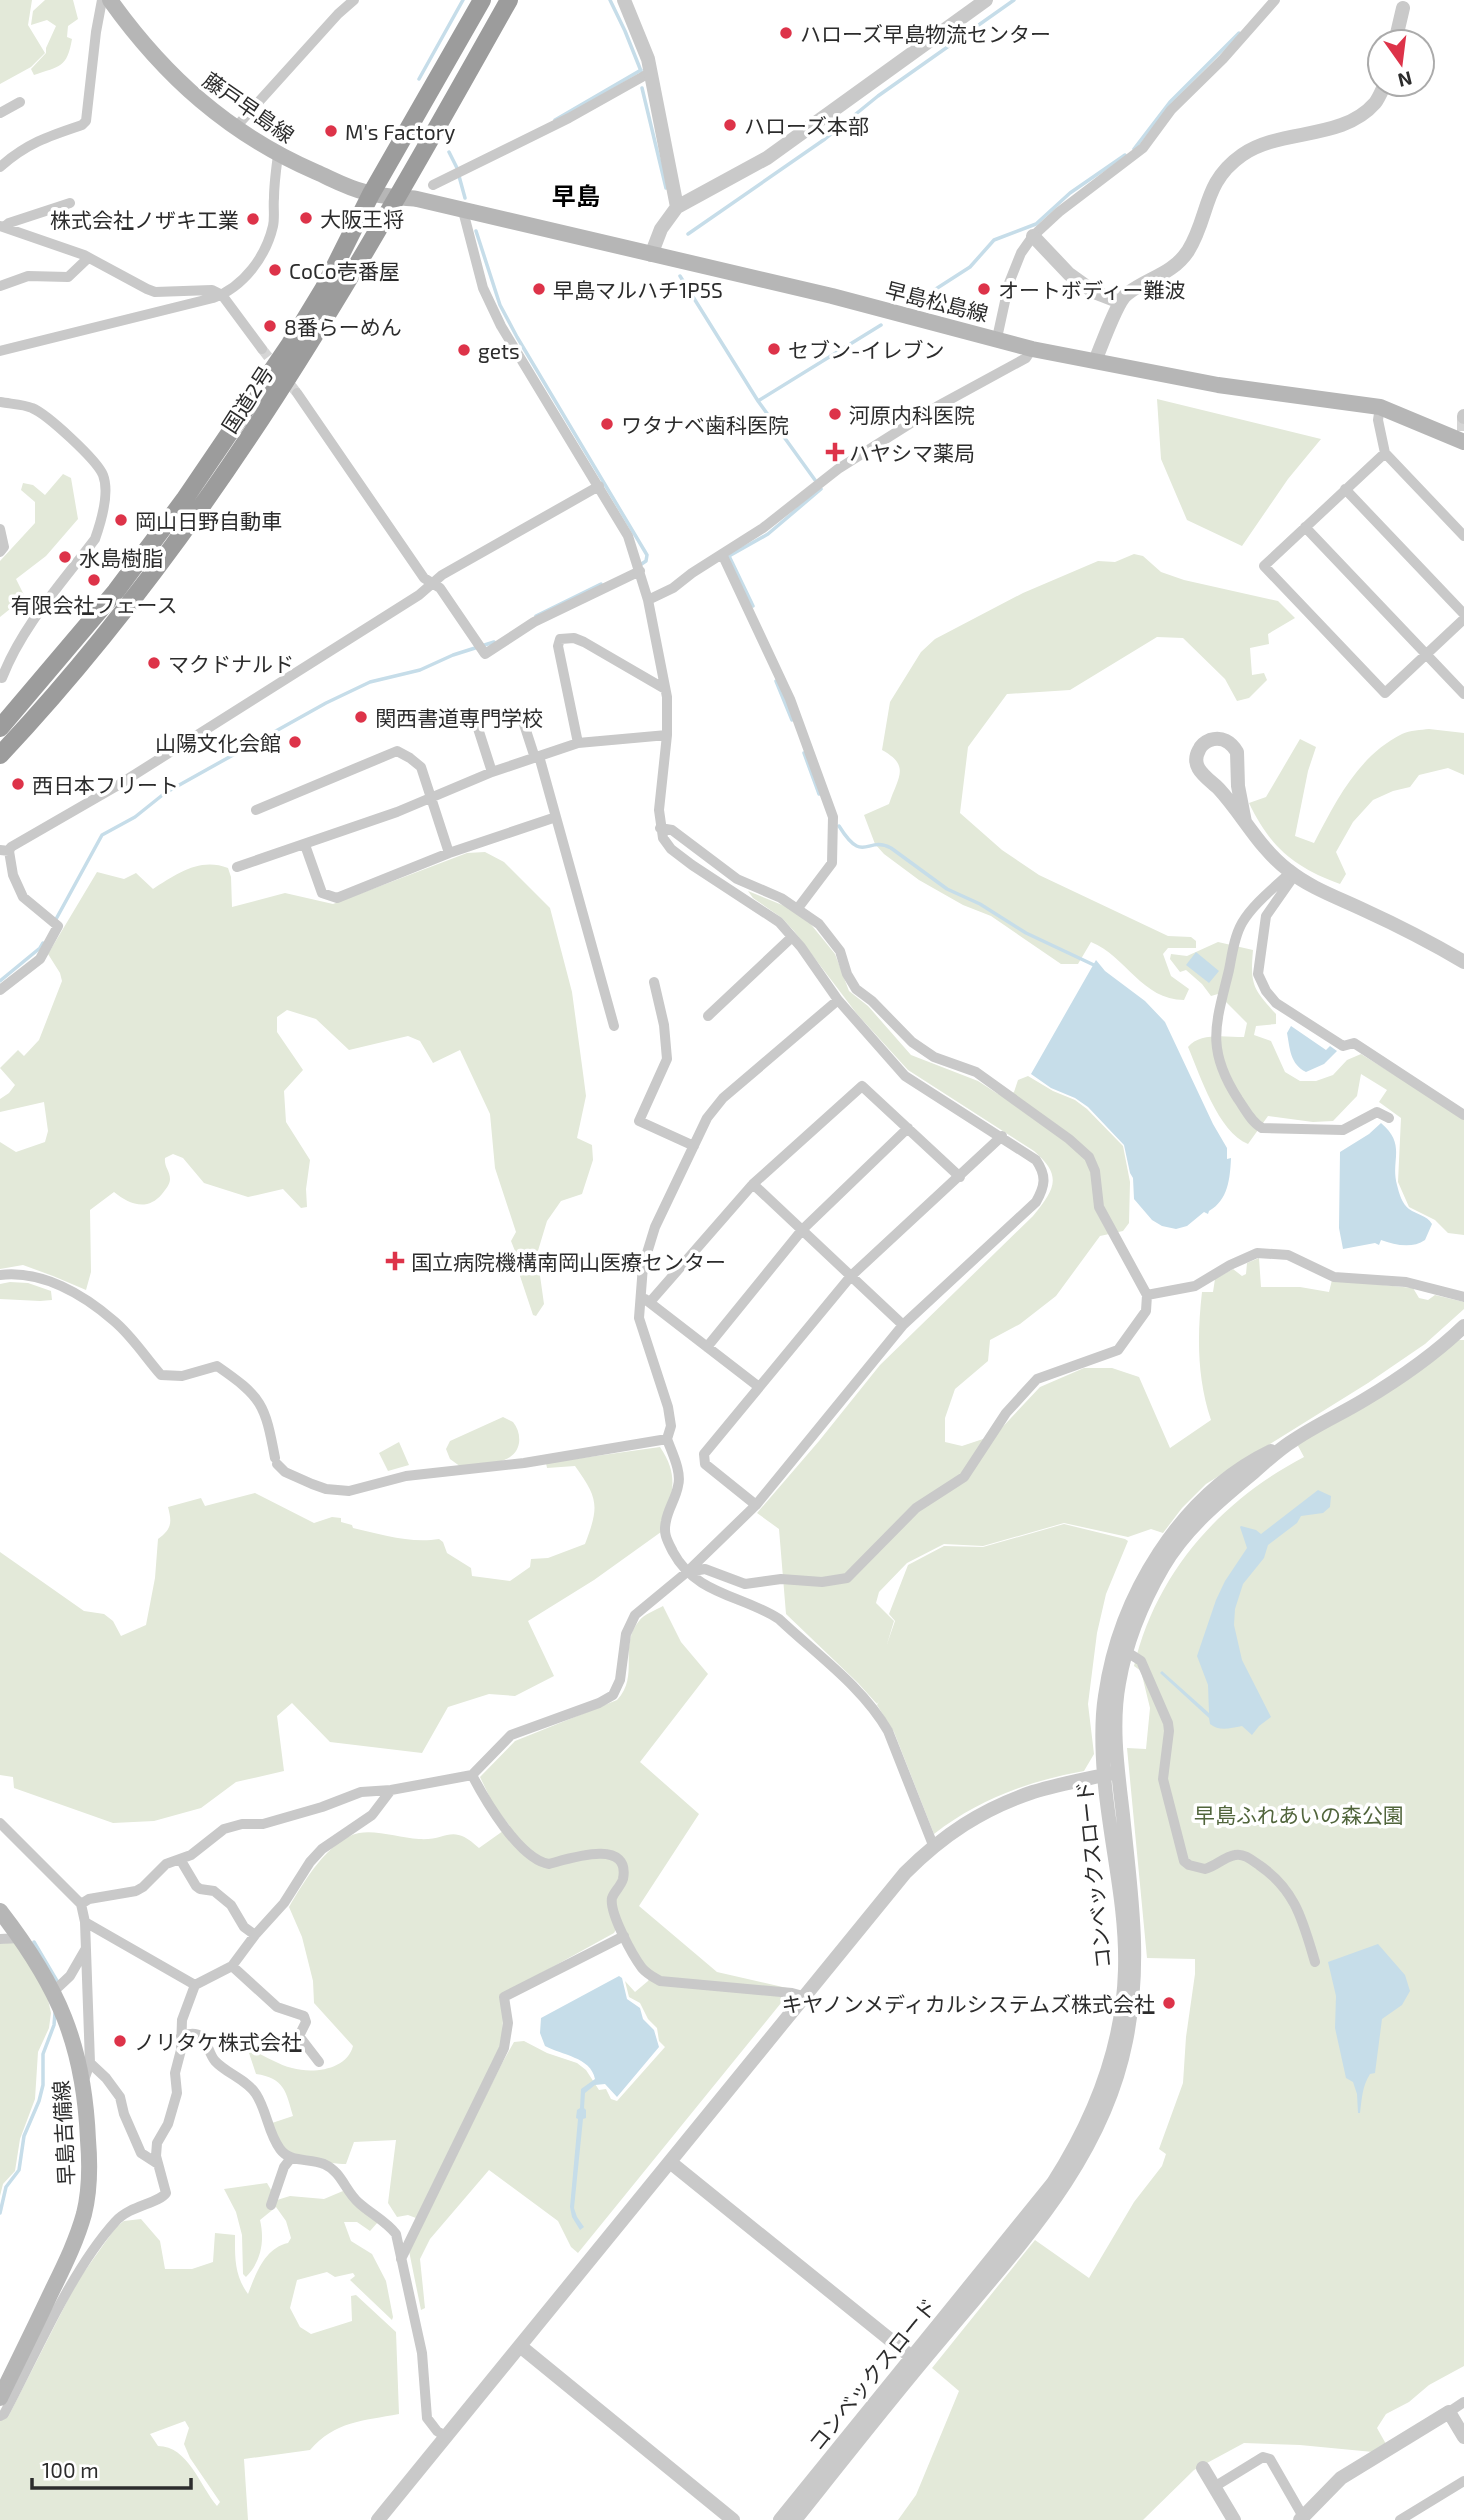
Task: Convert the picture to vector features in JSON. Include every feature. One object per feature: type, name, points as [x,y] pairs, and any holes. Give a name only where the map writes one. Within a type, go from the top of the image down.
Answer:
[{"type":"highway","name":"国道2号","points":[[0,728],[116,591],[184,500],[290,344],[324,288],[371,194],[482,0]]},
{"type":"highway","name":"国道2号","points":[[0,755],[129,605],[200,511],[307,350],[509,0]]},
{"type":"main road","name":"藤戸早島線","points":[[110,0],[169,72],[190,93],[235,128],[278,155],[371,194],[398,196]]},
{"type":"main road","name":"早島松島線","points":[[398,196],[832,296],[1032,349],[1218,385],[1380,407],[1464,442]]},
{"type":"main road","name":"早島吉備線","points":[[0,1911],[21,1938],[54,1992],[71,2035],[84,2080],[89,2147],[88,2196],[68,2258],[0,2398]]},
{"type":"street","points":[[0,167],[22,148],[39,139],[82,125],[86,121],[102,0]]},
{"type":"street","points":[[235,128],[338,14],[354,0]]},
{"type":"street","points":[[624,0],[648,58],[677,207]]},
{"type":"street","points":[[651,255],[661,229],[677,207],[767,158],[986,0]]},
{"type":"street","points":[[997,338],[1009,283],[1021,254],[1033,236],[1059,212],[1143,148],[1171,110],[1223,59],[1275,0]]},
{"type":"street","points":[[1398,28],[1403,9]]},
{"type":"street","points":[[433,185],[569,118],[651,72]]},
{"type":"street","points":[[1095,361],[1125,294],[1167,271],[1186,253],[1198,232],[1214,184],[1226,169],[1242,155],[1263,144],[1346,122],[1362,114],[1378,98]]},
{"type":"street","points":[[0,113],[20,102]]},
{"type":"street","points":[[0,351],[222,295],[243,280],[260,259],[268,241],[274,223],[274,179],[278,155]]},
{"type":"street","points":[[2,226],[70,203]]},
{"type":"street","points":[[81,1904],[89,1899],[136,1891],[166,1864],[191,1855],[224,1829],[242,1824],[263,1824],[322,1807],[361,1792],[391,1790],[472,1775],[512,1735],[613,1695],[620,1680],[626,1634],[635,1615],[687,1572],[756,1505],[903,1325],[1036,1202],[1043,1190],[1043,1171],[1036,1160],[905,1076],[838,1000],[779,922],[671,849],[663,838],[659,810],[667,735],[665,689],[639,568],[628,536],[500,326],[483,288],[463,211]]},
{"type":"street","points":[[2,226],[88,258],[155,292],[212,290],[222,295],[262,349]]},
{"type":"street","points":[[1033,236],[1069,274],[1094,292],[1120,302]]},
{"type":"street","points":[[0,286],[28,276],[68,278],[88,258]]},
{"type":"street","points":[[648,600],[673,588],[763,528],[838,469],[938,406],[1026,358],[1032,349]]},
{"type":"street","points":[[297,393],[424,578],[440,588],[485,654],[534,622],[639,568]]},
{"type":"street","points":[[0,402],[33,408],[54,423],[98,466],[105,484],[95,540],[32,622],[8,662],[2,678],[0,677]]},
{"type":"street","points":[[1380,407],[1378,420],[1385,453],[1464,536]]},
{"type":"street","points":[[1345,489],[1464,617],[1385,693],[1264,566],[1345,489],[1385,453]]},
{"type":"street","points":[[0,990],[40,959],[55,934],[55,922],[32,905],[18,889],[4,850],[115,787],[408,602],[432,582],[599,486]]},
{"type":"street","points":[[1305,527],[1464,694]]},
{"type":"street","points":[[0,528],[4,547],[0,552]]},
{"type":"street","points":[[722,554],[790,699],[833,817],[832,863],[798,908]]},
{"type":"street","points":[[578,743],[558,646],[564,637],[584,642],[665,689]]},
{"type":"street","points":[[520,712],[556,817],[614,1026]]},
{"type":"street","points":[[474,716],[492,772]]},
{"type":"street","points":[[237,867],[304,845],[431,798],[492,772],[578,743],[667,735]]},
{"type":"street","points":[[1245,822],[1238,786],[1237,752],[1226,740],[1217,738],[1206,742],[1196,757],[1199,770],[1222,793],[1268,852],[1293,874],[1405,928],[1464,962]]},
{"type":"street","points":[[257,810],[397,751],[421,767],[449,853]]},
{"type":"street","points":[[304,845],[322,893],[337,898],[449,853],[556,817]]},
{"type":"street","points":[[660,828],[672,830],[737,879],[798,908],[819,924],[840,951],[856,989],[872,1001],[912,1042],[934,1057],[976,1072],[1069,1139],[1089,1157],[1096,1171],[1099,1207],[1147,1295],[1146,1311],[1118,1350],[1037,1379],[1006,1413],[964,1477],[916,1508],[847,1578],[822,1582],[780,1579],[745,1584],[705,1569],[687,1572]]},
{"type":"street","points":[[1293,874],[1266,916],[1258,974],[1266,990],[1276,1003],[1343,1046],[1354,1043],[1464,1115]]},
{"type":"street","points":[[1293,874],[1250,912],[1237,934],[1214,1032],[1225,1077],[1249,1115],[1262,1128],[1343,1130],[1377,1112],[1389,1118]]},
{"type":"street","points":[[708,1016],[792,937]]},
{"type":"street","points":[[654,982],[664,1025],[667,1059],[639,1121],[694,1146]]},
{"type":"street","points":[[838,1000],[723,1098],[707,1118],[655,1227],[643,1266],[645,1299],[639,1318],[668,1407],[671,1426],[667,1439],[679,1478],[666,1516],[665,1538],[678,1562],[702,1585],[768,1611],[861,1695],[879,1715],[888,1731],[933,1845]]},
{"type":"street","points":[[645,1299],[752,1184],[862,1086],[960,1177]]},
{"type":"street","points":[[707,1346],[802,1230],[908,1128]]},
{"type":"street","points":[[756,1505],[705,1464],[704,1454],[851,1276],[1002,1136]]},
{"type":"street","points":[[752,1184],[903,1325]]},
{"type":"street","points":[[1147,1295],[1195,1286],[1257,1253],[1288,1255],[1334,1277],[1399,1281],[1464,1297]]},
{"type":"street","points":[[0,1275],[19,1272],[80,1295],[116,1322],[161,1376],[182,1376],[217,1366],[246,1386],[259,1402],[268,1422],[276,1461],[285,1472],[339,1492],[406,1476],[524,1463],[667,1439]]},
{"type":"street","points":[[645,1299],[759,1387]]},
{"type":"street","points":[[378,2520],[905,1873],[933,1845],[961,1825],[1010,1801],[1035,1791],[1111,1774],[1119,1684],[1127,1652],[1146,1597],[1165,1563],[1185,1537],[1229,1492],[1291,1441],[1396,1379],[1463,1329]]},
{"type":"street","name":"コンベックスロード","points":[[780,2520],[1059,2194],[1087,2149],[1107,2107],[1126,2044],[1136,1968],[1136,1933],[1103,1729],[1107,1685],[1123,1624],[1146,1575],[1175,1532],[1208,1495],[1249,1461],[1291,1441]]},
{"type":"street","points":[[1127,1652],[1141,1661],[1168,1723],[1163,1779],[1184,1861],[1205,1869],[1230,1856],[1240,1855],[1266,1869],[1279,1880],[1295,1903],[1315,1962]]},
{"type":"street","points":[[472,1775],[491,1810],[531,1857],[540,1863],[549,1864],[601,1853],[618,1858],[623,1879],[612,1899],[612,1907],[643,1970],[660,1981],[803,1996]]},
{"type":"street","points":[[0,2416],[4,2414],[70,2288],[106,2233],[127,2211],[161,2199],[166,2193],[158,2164],[157,2143],[168,2124],[177,2094],[175,2073],[181,2050],[182,2020],[195,1984],[232,1966],[284,1903],[310,1862],[322,1849],[372,1815],[391,1790]]},
{"type":"street","points":[[0,1823],[81,1904],[85,1922],[90,2063],[84,2080]]},
{"type":"street","points":[[180,1859],[200,1889],[214,1891],[223,1898],[231,1905],[244,1927],[255,1935]]},
{"type":"street","points":[[85,1922],[195,1984]]},
{"type":"street","points":[[401,2259],[503,2048],[508,2022],[504,1997],[624,1936]]},
{"type":"street","points":[[0,1939],[21,1938]]},
{"type":"street","points":[[54,1992],[79,1963],[86,1947]]},
{"type":"street","points":[[232,1966],[277,2007],[304,2016],[306,2022],[299,2036],[319,2062]]},
{"type":"street","points":[[181,2036],[194,2033],[201,2036],[217,2063],[249,2085],[257,2095],[277,2146],[284,2155],[327,2166],[339,2175],[356,2202],[396,2234],[422,2354],[427,2418],[437,2431],[445,2436]]},
{"type":"street","points":[[90,2063],[120,2097],[124,2114],[141,2152],[158,2164]]},
{"type":"street","points":[[271,2205],[284,2167],[291,2158]]},
{"type":"street","points":[[670,2162],[916,2360]]},
{"type":"street","points":[[520,2346],[733,2520]]},
{"type":"street","name":"コンベックスロード","points":[[795,2520],[916,2360]]},
{"type":"street","points":[[1214,2487],[1264,2457],[1270,2459],[1302,2519],[1341,2478],[1464,2402]]},
{"type":"street","points":[[1449,2412],[1464,2437]]},
{"type":"street","points":[[1203,2468],[1232,2519]]},
{"type":"street","points":[[1400,2520],[1464,2482]]},
{"type":"green space","points":[[0,0],[32,0],[28,25],[45,53],[31,67],[0,84]]},
{"type":"green space","points":[[45,0],[73,0],[78,19],[68,26],[67,37],[72,39],[65,61],[34,75],[31,69],[46,53],[56,26],[47,20],[31,25],[33,11]]},
{"type":"green space","points":[[1157,399],[1321,439],[1288,479],[1242,546],[1187,520],[1161,459]]},
{"type":"green space","points":[[63,474],[71,478],[78,519],[46,556],[16,579],[25,597],[0,617],[0,561],[35,523],[35,502],[21,490],[23,483],[33,485],[45,495]]},
{"type":"green space","points":[[1134,554],[1143,556],[1161,572],[1184,580],[1278,601],[1295,618],[1268,634],[1269,644],[1250,648],[1252,675],[1264,673],[1267,680],[1249,698],[1237,701],[1225,679],[1183,638],[1157,637],[1070,690],[1007,694],[968,747],[960,813],[1002,850],[1039,875],[1168,936],[1191,937],[1196,941],[1196,948],[1168,948],[1163,954],[1171,976],[1189,989],[1184,1000],[1157,993],[1114,957],[1091,942],[1078,964],[1061,964],[991,916],[963,905],[919,880],[884,854],[875,844],[864,815],[889,804],[898,779],[900,773],[897,761],[882,750],[890,702],[921,652],[935,639],[1023,593],[1098,561],[1115,562]]},
{"type":"green space","points":[[1429,729],[1464,733],[1464,775],[1448,768],[1419,775],[1410,787],[1373,800],[1353,822],[1336,852],[1346,874],[1340,884],[1309,870],[1285,854],[1266,832],[1249,803],[1266,797],[1300,739],[1316,747],[1308,771],[1295,836],[1314,843],[1350,781],[1373,754],[1402,734]]},
{"type":"green space","points":[[485,852],[504,862],[550,908],[572,992],[586,1096],[577,1138],[592,1145],[593,1160],[582,1194],[561,1201],[547,1221],[537,1254],[544,1304],[536,1316],[533,1315],[520,1276],[523,1271],[511,1241],[516,1232],[495,1168],[490,1114],[460,1050],[433,1063],[420,1041],[408,1036],[349,1050],[316,1019],[287,1010],[277,1017],[277,1032],[303,1070],[284,1091],[286,1122],[310,1160],[306,1189],[307,1207],[301,1208],[283,1189],[248,1197],[204,1183],[183,1158],[173,1154],[165,1158],[169,1183],[156,1200],[144,1204],[132,1203],[114,1192],[90,1210],[91,1272],[86,1290],[23,1265],[0,1269],[0,1142],[16,1152],[45,1142],[48,1131],[44,1102],[0,1112],[0,1099],[15,1085],[0,1068],[18,1050],[24,1056],[39,1040],[62,981],[48,954],[97,872],[124,879],[136,873],[153,889],[189,869],[218,865],[228,868],[231,877],[232,907],[285,893],[333,904],[467,853]]},
{"type":"green space","points":[[748,891],[792,909],[809,922],[835,954],[849,991],[868,1006],[911,1055],[978,1081],[998,1094],[1014,1092],[1018,1080],[1028,1076],[1075,1100],[1123,1146],[1130,1182],[1129,1223],[1123,1231],[1100,1236],[1056,1296],[1020,1324],[990,1340],[988,1361],[955,1389],[945,1418],[945,1442],[962,1446],[995,1435],[1040,1387],[1084,1368],[1112,1368],[1139,1377],[1170,1448],[1211,1420],[1199,1357],[1202,1292],[1213,1292],[1215,1279],[1233,1269],[1242,1276],[1246,1274],[1247,1263],[1259,1258],[1261,1287],[1300,1287],[1329,1292],[1332,1280],[1413,1288],[1419,1298],[1428,1300],[1435,1295],[1464,1302],[1464,1309],[1425,1344],[1368,1383],[1206,1484],[1182,1508],[1163,1533],[1151,1529],[1128,1537],[1064,1523],[983,1546],[944,1544],[907,1563],[879,1592],[876,1603],[894,1621],[887,1644],[895,1621],[889,1614],[908,1565],[944,1546],[983,1547],[1064,1524],[1128,1541],[1106,1594],[1097,1633],[1088,1704],[1094,1754],[1084,1771],[1005,1793],[969,1811],[934,1834],[894,1732],[877,1705],[879,1701],[877,1704],[786,1614],[779,1529],[757,1513],[880,1365],[1033,1216],[1051,1190],[1052,1175],[1034,1151],[908,1070],[857,1014],[794,931]]},
{"type":"green space","points":[[1218,942],[1253,950],[1252,971],[1255,986],[1276,1014],[1276,1024],[1256,1026],[1254,1035],[1271,1041],[1285,1072],[1300,1081],[1316,1081],[1333,1075],[1347,1060],[1361,1054],[1464,1118],[1464,1235],[1448,1233],[1435,1220],[1409,1207],[1398,1182],[1401,1118],[1379,1102],[1387,1090],[1361,1074],[1357,1096],[1333,1121],[1313,1122],[1268,1116],[1248,1144],[1237,1138],[1228,1128],[1211,1102],[1188,1047],[1206,1037],[1244,1037],[1247,1023],[1218,994],[1211,996],[1186,970],[1180,972],[1170,959],[1171,954],[1187,956]]},
{"type":"green space","points":[[28,1283],[51,1291],[52,1300],[0,1299],[0,1284]]},
{"type":"green space","name":"早島ふれあいの森公園","points":[[1457,1340],[1464,1340],[1464,2366],[1429,2385],[1409,2402],[1386,2414],[1377,2428],[1386,2444],[1373,2452],[1244,2443],[1194,2470],[1143,2520],[898,2520],[916,2495],[959,2391],[932,2368],[1035,2240],[1089,2278],[1134,2202],[1162,2166],[1166,2154],[1159,2149],[1183,2083],[1195,1959],[1147,1958],[1127,1748],[1146,1749],[1150,1708],[1141,1671],[1134,1666],[1144,1632],[1158,1600],[1175,1571],[1219,1518],[1245,1495],[1304,1457],[1297,1444]]},
{"type":"green space","points":[[503,1417],[513,1422],[519,1435],[516,1451],[511,1456],[495,1463],[461,1467],[450,1459],[446,1449],[450,1441]]},
{"type":"green space","points":[[399,1442],[409,1465],[388,1471],[379,1453]]},
{"type":"green space","points":[[660,1447],[667,1458],[672,1479],[670,1499],[661,1532],[594,1580],[528,1621],[554,1676],[515,1696],[489,1694],[448,1707],[422,1753],[330,1742],[292,1703],[277,1716],[284,1771],[236,1782],[201,1808],[154,1821],[113,1823],[14,1788],[13,1777],[0,1775],[0,1552],[84,1611],[104,1614],[113,1621],[121,1636],[146,1625],[155,1578],[158,1539],[170,1525],[168,1507],[201,1498],[205,1506],[255,1493],[314,1523],[332,1517],[341,1518],[341,1522],[352,1525],[353,1528],[385,1535],[418,1540],[439,1539],[447,1553],[471,1568],[472,1576],[510,1581],[530,1567],[531,1559],[548,1558],[585,1544],[590,1531],[594,1504],[583,1477],[575,1466],[547,1468],[546,1463]]},
{"type":"green space","points":[[663,1606],[681,1642],[708,1674],[640,1762],[699,1814],[639,1906],[717,1972],[787,1988],[781,2003],[578,2253],[571,2247],[558,2221],[489,2170],[430,2239],[420,2259],[425,2308],[421,2310],[409,2251],[514,2042],[524,2041],[547,2053],[577,2063],[586,2070],[599,2090],[606,2089],[611,2099],[617,2101],[665,2047],[659,2041],[657,2028],[648,2019],[640,2003],[629,1997],[625,1981],[635,1992],[652,1974],[620,1922],[614,1933],[500,1996],[502,2043],[416,2218],[408,2215],[397,2217],[388,2203],[396,2140],[354,2142],[346,2164],[330,2163],[301,2156],[286,2149],[281,2145],[272,2123],[293,2116],[288,2099],[278,2082],[256,2074],[247,2047],[286,2066],[300,2070],[319,2070],[337,2065],[350,2054],[353,2046],[314,2003],[313,1981],[302,1937],[289,1907],[318,1863],[348,1837],[366,1832],[419,1839],[455,1834],[470,1840],[479,1848],[510,1826],[494,1806],[480,1777],[515,1741],[617,1700],[627,1681],[633,1631],[644,1616]]},
{"type":"green space","points":[[14,1942],[38,1977],[47,1995],[51,2013],[49,2028],[38,2052],[35,2099],[20,2139],[15,2171],[3,2184],[0,2196],[0,1944]]},
{"type":"green space","points":[[267,2183],[277,2200],[290,2196],[324,2199],[343,2191],[378,2222],[370,2231],[357,2222],[344,2222],[351,2241],[372,2254],[386,2281],[392,2320],[350,2280],[355,2276],[353,2273],[335,2277],[327,2272],[297,2280],[290,2308],[300,2327],[311,2334],[352,2321],[351,2296],[356,2295],[396,2332],[399,2414],[340,2428],[329,2433],[310,2450],[244,2459],[248,2520],[0,2520],[0,2421],[8,2417],[77,2282],[116,2227],[124,2221],[141,2219],[160,2241],[165,2269],[192,2269],[213,2262],[215,2233],[235,2235],[238,2273],[248,2294],[267,2256],[288,2243],[291,2238],[286,2221],[276,2207],[260,2220],[260,2251],[255,2265],[246,2277],[243,2274],[242,2235],[236,2212],[224,2189]],"holes":[[[185,2421],[189,2428],[184,2444],[190,2458],[220,2502],[217,2506],[185,2460],[168,2448],[158,2446],[150,2434]]]},
{"type":"water","points":[[1196,952],[1219,971],[1209,983],[1186,965]]},
{"type":"water","points":[[1096,960],[1105,971],[1145,1001],[1165,1022],[1227,1148],[1227,1159],[1231,1158],[1229,1181],[1224,1195],[1208,1214],[1204,1212],[1187,1226],[1176,1229],[1162,1226],[1152,1220],[1134,1199],[1133,1178],[1124,1145],[1088,1107],[1031,1074]]},
{"type":"water","points":[[1291,1026],[1326,1050],[1330,1046],[1337,1051],[1324,1064],[1306,1072],[1297,1065],[1292,1056],[1287,1033]]},
{"type":"water","points":[[1381,1123],[1389,1131],[1396,1146],[1395,1176],[1403,1201],[1409,1209],[1432,1224],[1425,1240],[1415,1245],[1398,1245],[1381,1240],[1379,1245],[1375,1243],[1343,1249],[1339,1228],[1340,1152]]},
{"type":"water","points":[[1318,1490],[1331,1496],[1330,1507],[1323,1513],[1301,1516],[1297,1523],[1268,1545],[1264,1558],[1243,1584],[1235,1609],[1234,1625],[1242,1660],[1271,1717],[1252,1735],[1242,1726],[1218,1728],[1210,1724],[1209,1718],[1160,1673],[1162,1671],[1209,1713],[1208,1685],[1197,1656],[1216,1600],[1247,1548],[1240,1527],[1256,1530],[1261,1534]]},
{"type":"water","points":[[1378,1944],[1405,1975],[1410,1991],[1402,2005],[1382,2019],[1375,2073],[1370,2074],[1365,2083],[1358,2113],[1357,2094],[1353,2082],[1346,2078],[1335,2028],[1336,1996],[1328,1962]]},
{"type":"water","points":[[619,1976],[622,1978],[627,1999],[640,2008],[643,2019],[654,2030],[659,2047],[617,2097],[605,2084],[595,2085],[585,2093],[586,2118],[583,2119],[574,2208],[584,2227],[580,2230],[572,2217],[570,2207],[576,2118],[580,2108],[581,2089],[595,2079],[582,2061],[545,2046],[540,2033],[541,2018]]},
{"type":"waterway","points":[[419,79],[463,0]]},
{"type":"waterway","points":[[610,0],[641,71]]},
{"type":"waterway","points":[[688,234],[825,139],[878,96],[1014,0]]},
{"type":"waterway","points":[[1134,149],[1170,102],[1239,33]]},
{"type":"waterway","points":[[555,120],[641,70]]},
{"type":"waterway","points":[[642,88],[666,188]]},
{"type":"waterway","points":[[449,152],[458,170]]},
{"type":"waterway","points":[[928,294],[970,267],[994,240],[1036,224],[1070,193],[1125,155]]},
{"type":"waterway","points":[[459,176],[465,198]]},
{"type":"waterway","points":[[476,231],[500,305],[647,555],[646,561],[640,565]]},
{"type":"waterway","points":[[680,276],[758,401],[815,480]]},
{"type":"waterway","points":[[758,401],[881,325]]},
{"type":"waterway","points":[[753,606],[729,556],[768,534],[821,489]]},
{"type":"waterway","points":[[536,616],[601,584]]},
{"type":"waterway","points":[[55,921],[102,835],[135,817],[165,793],[326,703],[370,682],[420,670],[453,655],[494,642]]},
{"type":"waterway","points":[[776,681],[792,720]]},
{"type":"waterway","points":[[804,753],[819,794]]},
{"type":"waterway","points":[[839,826],[854,844],[860,847],[883,845],[891,848],[947,889],[980,904],[1026,933],[1096,966]]},
{"type":"waterway","points":[[0,981],[43,943]]},
{"type":"waterway","points":[[34,1942],[57,1981]]},
{"type":"waterway","points":[[0,2213],[6,2187],[19,2170],[24,2136],[39,2101],[43,2085],[43,2054],[54,2025],[55,2013]]},
{"type":"tunnel","points":[[262,349],[297,393]]},
{"type":"tunnel","points":[[1464,417],[1464,447]]},
{"type":"place","name":"ハローズ早島物流センター","points":[[786,33]]},
{"type":"place","name":"ハローズ本部","points":[[730,125]]},
{"type":"place","name":"M's Factory","points":[[331,131]]},
{"type":"place","name":"大阪王将","points":[[306,218]]},
{"type":"place","name":"株式会社ノザキ工業","points":[[253,219]]},
{"type":"place","name":"CoCo壱番屋","points":[[275,270]]},
{"type":"place","name":"早島マルハチ1P5S","points":[[539,289]]},
{"type":"place","name":"オートボディー難波","points":[[984,289]]},
{"type":"place","name":"8番らーめん","points":[[270,326]]},
{"type":"place","name":"セブン-イレブン","points":[[774,349]]},
{"type":"place","name":"gets","points":[[464,350]]},
{"type":"place","name":"河原内科医院","points":[[835,414]]},
{"type":"place","name":"ワタナベ歯科医院","points":[[607,424]]},
{"type":"place","name":"ハヤシマ薬局","points":[[835,452]]},
{"type":"place","name":"岡山日野自動車","points":[[121,520]]},
{"type":"place","name":"水島樹脂","points":[[65,557]]},
{"type":"place","name":"有限会社フェース","points":[[94,580]]},
{"type":"place","name":"マクドナルド","points":[[154,663]]},
{"type":"place","name":"関西書道専門学校","points":[[361,717]]},
{"type":"place","name":"山陽文化会館","points":[[295,742]]},
{"type":"place","name":"西日本フリート","points":[[18,784]]},
{"type":"place","name":"国立病院機構南岡山医療センター","points":[[395,1261]]},
{"type":"place","name":"キヤノンメディカルシステムズ株式会社","points":[[1169,2003]]},
{"type":"place","name":"ノリタケ株式会社","points":[[120,2041]]},
{"type":"district","name":"早島","points":[[576,195]]}]
